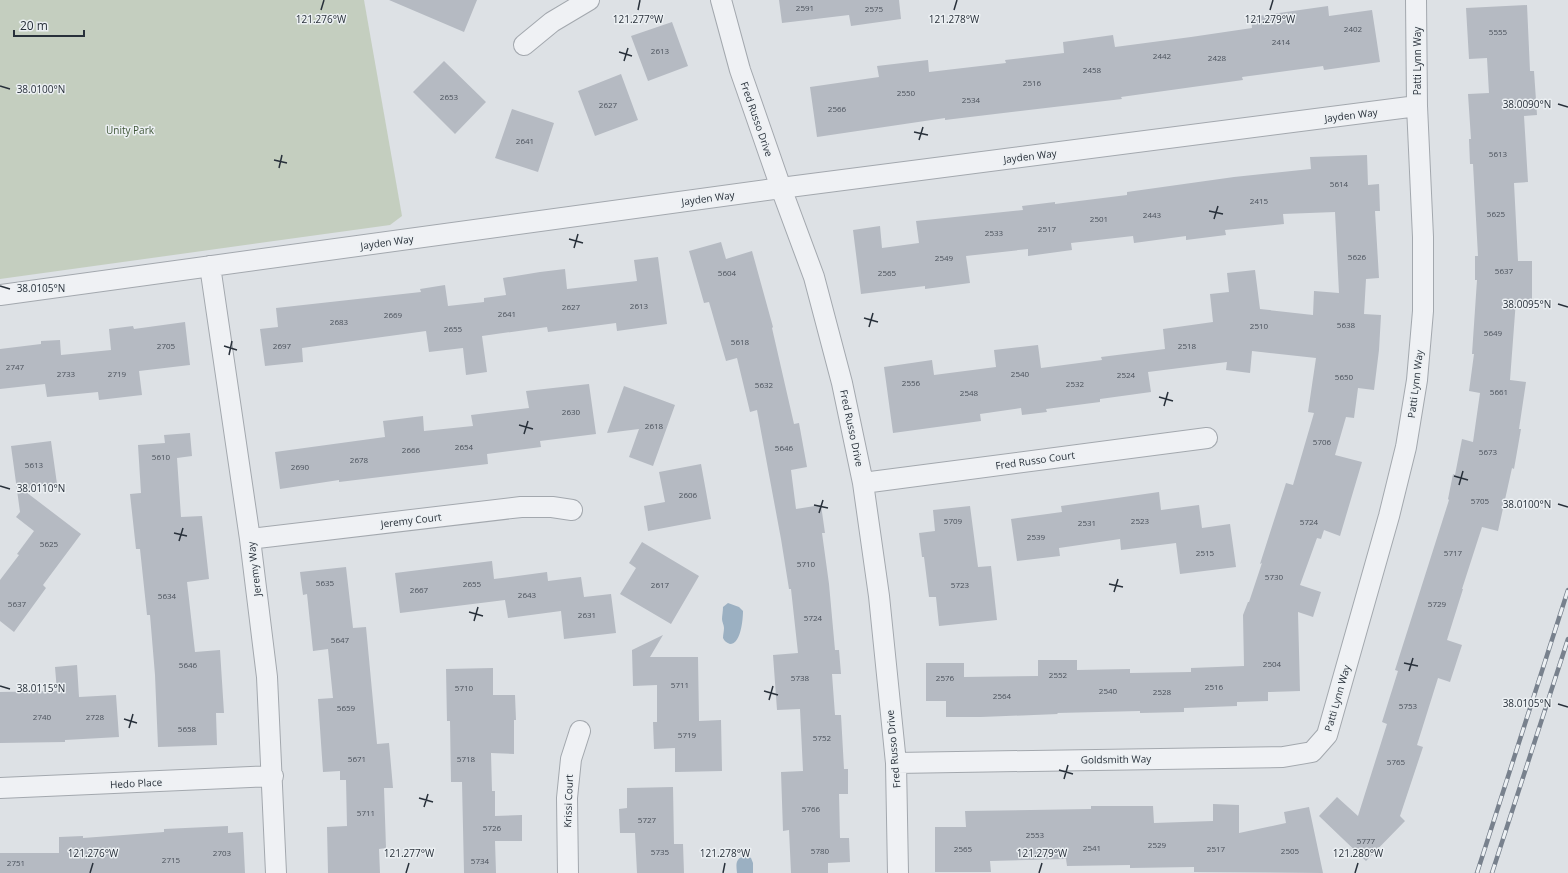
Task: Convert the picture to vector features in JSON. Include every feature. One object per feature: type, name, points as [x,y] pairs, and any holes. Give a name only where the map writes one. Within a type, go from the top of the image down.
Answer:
[{"type":"street","points":[[524,45],[552,22],[589,0]]},
{"type":"street","name":"Fred Russo Drive","points":[[721,0],[740,70],[814,277],[842,383],[863,483],[879,596],[896,763],[898,873]]},
{"type":"street","name":"Patti Lynn Way","points":[[1312,752],[1327,735],[1390,516],[1406,447],[1417,380],[1423,311],[1423,237],[1417,106],[1416,0]]},
{"type":"street","name":"Jayden Way","points":[[0,295],[781,188],[1417,106]]},
{"type":"street","name":"Jeremy Way","points":[[210,266],[250,539],[267,677],[276,873]]},
{"type":"street","name":"Fred Russo Court","points":[[863,483],[1206,438]]},
{"type":"street","name":"Jeremy Court","points":[[250,539],[521,507],[552,507],[572,510]]},
{"type":"street","name":"Krissi Court","points":[[568,873],[567,798],[571,760],[580,731]]},
{"type":"street","name":"Goldsmith Way","points":[[896,763],[1283,757],[1312,752]]},
{"type":"street","name":"Hedo Place","points":[[0,788],[272,776]]},
{"type":"green space","name":"Unity Park","points":[[0,0],[364,0],[402,216],[390,225],[0,279]]},
{"type":"water","points":[[728,603],[739,607],[743,611],[742,625],[739,636],[734,643],[730,644],[723,638],[724,628],[722,619],[723,607]]},
{"type":"water","points":[[747,856],[751,858],[753,863],[753,873],[737,873],[738,859]]},
{"type":"building","points":[[389,0],[477,0],[464,32]]},
{"type":"building","points":[[779,0],[899,0],[901,19],[851,26],[849,15],[782,23]]},
{"type":"building","points":[[1527,5],[1530,71],[1534,71],[1537,115],[1524,116],[1528,182],[1514,183],[1518,261],[1532,261],[1532,300],[1516,300],[1510,380],[1526,382],[1519,429],[1521,429],[1514,469],[1512,468],[1498,531],[1482,527],[1462,589],[1447,640],[1462,645],[1450,682],[1438,678],[1417,745],[1423,747],[1400,816],[1405,821],[1366,861],[1319,816],[1337,797],[1358,816],[1387,724],[1382,722],[1398,671],[1395,670],[1449,500],[1453,474],[1455,475],[1462,439],[1473,442],[1480,393],[1469,391],[1474,354],[1472,354],[1477,280],[1475,280],[1475,256],[1478,256],[1473,164],[1470,164],[1469,139],[1471,139],[1468,94],[1489,93],[1487,58],[1469,59],[1466,8]]},
{"type":"building","points":[[1328,6],[1329,16],[1372,10],[1380,62],[1324,70],[1323,66],[1242,77],[1243,80],[1121,97],[1122,99],[945,120],[945,118],[817,137],[810,87],[879,77],[877,66],[928,60],[929,72],[1006,63],[1005,60],[1064,53],[1063,42],[1113,35],[1115,47],[1191,37],[1252,28],[1251,17]]},
{"type":"building","points":[[672,22],[688,66],[648,81],[631,36]]},
{"type":"building","points":[[444,61],[486,102],[455,134],[413,92]]},
{"type":"building","points":[[621,74],[638,120],[595,136],[578,91]]},
{"type":"building","points":[[512,109],[554,123],[538,172],[495,158]]},
{"type":"building","points":[[1367,155],[1368,185],[1379,184],[1380,211],[1375,211],[1379,278],[1366,279],[1364,314],[1381,315],[1379,350],[1374,390],[1358,388],[1354,418],[1346,417],[1335,455],[1362,462],[1340,536],[1324,530],[1321,539],[1317,538],[1300,585],[1321,592],[1313,617],[1298,612],[1300,691],[1268,692],[1268,701],[1237,702],[1237,706],[1184,708],[1184,712],[1140,713],[1140,711],[946,717],[946,701],[926,701],[926,663],[964,663],[964,677],[1038,676],[1038,660],[1077,660],[1077,670],[1130,669],[1130,673],[1191,672],[1191,668],[1244,666],[1243,615],[1262,563],[1260,564],[1286,483],[1293,485],[1314,413],[1308,412],[1316,358],[1252,351],[1250,373],[1226,370],[1227,362],[1148,372],[1151,392],[1100,399],[1100,402],[1046,409],[1047,412],[1022,415],[1021,408],[980,414],[981,421],[893,433],[884,367],[932,360],[934,375],[996,367],[994,350],[1038,345],[1041,368],[1102,360],[1101,357],[1165,349],[1163,329],[1213,322],[1210,294],[1229,292],[1227,273],[1255,270],[1260,309],[1313,315],[1314,291],[1339,293],[1335,212],[1283,214],[1284,224],[1225,230],[1226,235],[1186,240],[1186,236],[1134,243],[1133,236],[1071,243],[1072,250],[1028,256],[1028,249],[966,256],[970,283],[925,289],[925,286],[861,294],[853,230],[880,226],[882,248],[919,243],[916,221],[1023,210],[1022,206],[1055,202],[1055,204],[1127,195],[1127,192],[1234,177],[1311,169],[1310,157]]},
{"type":"building","points":[[721,242],[726,259],[752,251],[773,327],[794,424],[799,423],[807,467],[791,470],[796,509],[821,505],[825,533],[822,533],[829,584],[835,650],[839,650],[841,674],[832,674],[835,715],[841,715],[844,769],[848,769],[848,794],[839,794],[840,838],[849,838],[850,862],[828,863],[828,873],[791,873],[789,830],[783,831],[781,772],[803,771],[800,709],[777,710],[773,655],[798,653],[791,589],[789,589],[757,410],[750,412],[737,358],[726,361],[709,302],[704,303],[689,251]]},
{"type":"building","points":[[658,257],[667,324],[617,331],[616,323],[548,332],[547,327],[482,336],[487,372],[466,375],[463,348],[429,352],[426,331],[302,348],[303,362],[265,366],[260,329],[278,327],[276,308],[421,292],[420,289],[445,285],[448,306],[484,302],[484,298],[506,295],[503,278],[565,269],[567,289],[637,281],[634,260]]},
{"type":"building","points":[[185,322],[190,365],[139,371],[142,395],[99,400],[98,392],[47,397],[45,384],[0,389],[0,349],[41,344],[41,341],[60,340],[61,355],[111,350],[109,329],[133,326],[134,329]]},
{"type":"building","points":[[589,384],[596,434],[540,441],[541,447],[487,454],[488,464],[339,482],[339,480],[280,489],[275,452],[385,437],[383,421],[423,416],[424,431],[473,426],[471,415],[529,408],[526,391]]},
{"type":"building","points":[[624,386],[675,405],[653,466],[629,457],[639,429],[607,433]]},
{"type":"building","points":[[190,433],[192,456],[177,458],[181,517],[202,516],[209,579],[187,582],[195,652],[220,650],[224,713],[216,713],[217,745],[158,747],[155,675],[150,615],[147,615],[140,549],[136,549],[130,494],[141,493],[138,445],[165,443],[164,435]]},
{"type":"building","points":[[51,441],[57,484],[22,489],[81,534],[43,585],[46,588],[14,632],[0,621],[0,580],[19,555],[17,554],[34,531],[16,517],[20,512],[11,446]]},
{"type":"building","points":[[701,464],[711,519],[648,531],[644,506],[665,502],[659,472]]},
{"type":"building","points":[[1159,492],[1161,510],[1199,505],[1202,528],[1230,524],[1236,567],[1180,574],[1176,543],[1121,550],[1120,539],[1059,548],[1060,556],[1017,561],[1011,519],[1062,512],[1061,506]]},
{"type":"building","points":[[970,506],[978,567],[991,566],[997,620],[939,626],[936,597],[929,597],[924,557],[922,557],[919,533],[935,531],[933,510]]},
{"type":"building","points":[[642,542],[699,576],[671,624],[620,594],[636,568],[629,563]]},
{"type":"building","points":[[492,561],[494,579],[547,572],[548,581],[581,577],[584,597],[611,594],[616,633],[564,639],[561,611],[508,618],[505,600],[400,613],[395,573]]},
{"type":"building","points":[[346,567],[353,628],[366,627],[377,744],[389,743],[393,788],[384,788],[386,848],[379,849],[380,873],[328,873],[327,827],[347,826],[346,780],[340,780],[340,771],[323,772],[318,699],[333,698],[328,649],[313,651],[307,594],[303,595],[300,572]]},
{"type":"building","points":[[663,635],[650,657],[698,657],[699,721],[721,720],[722,771],[675,772],[675,748],[654,749],[653,722],[657,722],[657,685],[633,686],[632,650]]},
{"type":"building","points":[[77,665],[79,697],[116,695],[119,737],[65,740],[65,742],[0,743],[0,692],[57,691],[55,667]]},
{"type":"building","points":[[493,668],[493,695],[515,695],[516,720],[514,720],[514,754],[491,753],[492,791],[495,791],[495,816],[522,815],[522,841],[495,841],[496,873],[464,873],[462,782],[451,782],[450,721],[447,721],[446,669]]},
{"type":"building","points":[[673,787],[674,844],[683,844],[684,873],[637,873],[635,833],[620,833],[619,809],[627,808],[627,788]]},
{"type":"building","points":[[1213,804],[1239,805],[1239,833],[1286,823],[1284,812],[1309,807],[1323,873],[1194,872],[1194,867],[1130,868],[1130,865],[1067,866],[1066,859],[990,861],[991,872],[935,872],[935,827],[966,827],[965,811],[1091,809],[1091,806],[1153,806],[1154,823],[1213,821]]},
{"type":"building","points":[[228,826],[228,833],[243,832],[245,873],[0,873],[0,853],[59,853],[59,837],[83,836],[83,838],[164,832],[164,829]]},
{"type":"railway","points":[[1477,873],[1568,590]]},
{"type":"railway","points":[[1492,873],[1568,639]]}]
